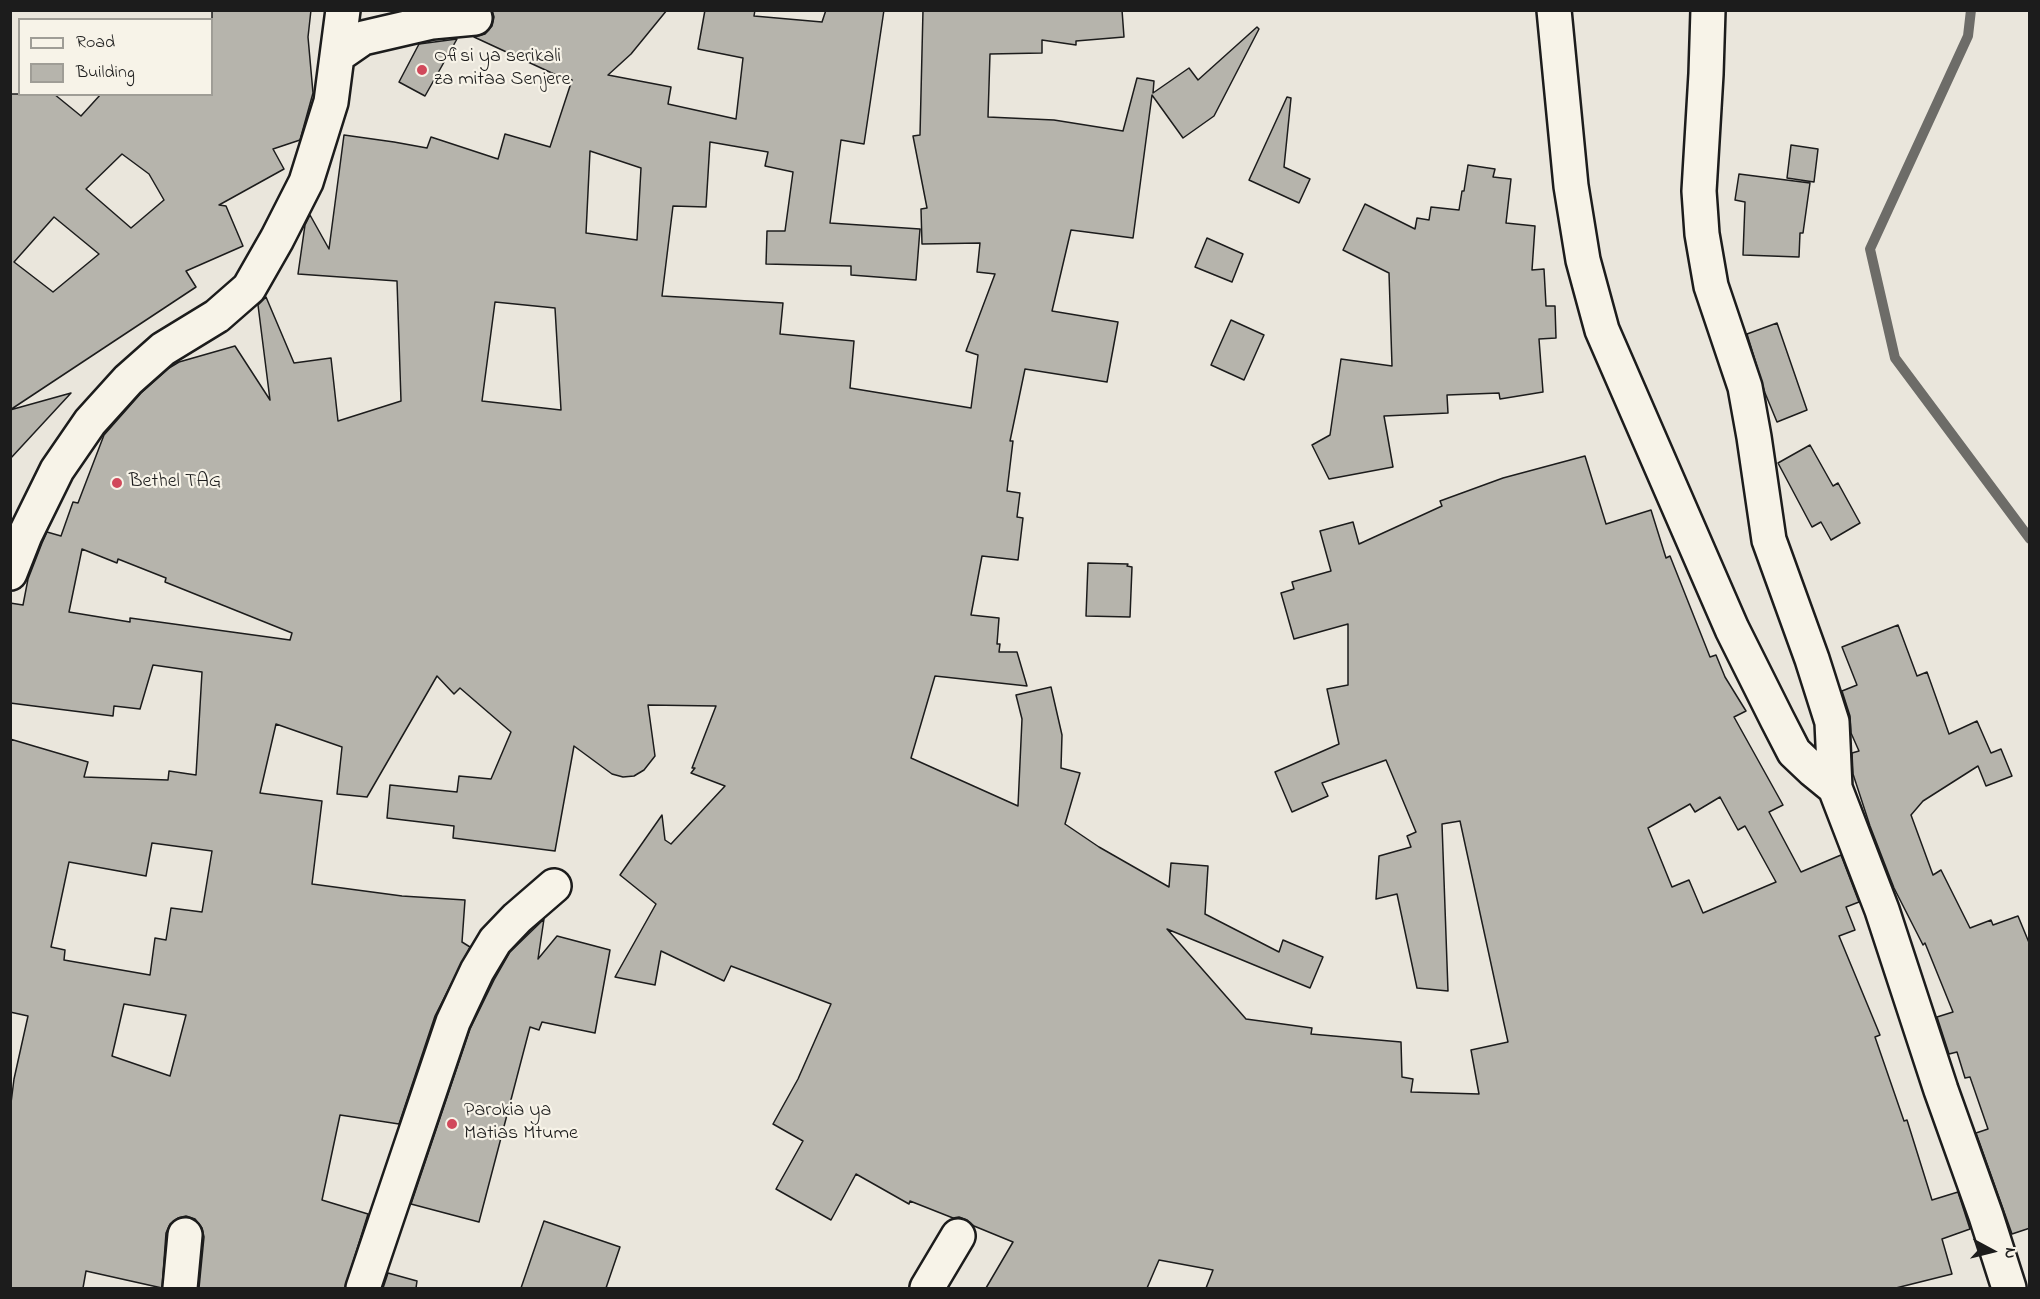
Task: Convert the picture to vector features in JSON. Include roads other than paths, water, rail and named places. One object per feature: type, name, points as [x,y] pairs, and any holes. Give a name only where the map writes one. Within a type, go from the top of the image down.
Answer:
[{"type":"street","points":[[10,573],[25,535],[57,470],[90,422],[128,380],[163,349],[217,316],[249,288],[306,182],[331,102],[343,10]]},
{"type":"street","points":[[1554,10],[1571,186],[1583,260],[1602,330],[1732,629],[1794,752],[1835,788]]},
{"type":"street","points":[[1708,10],[1699,191],[1707,265],[1711,286],[1745,387],[1768,540],[1812,659],[1832,722],[1835,788],[1882,910],[2009,1288]]},
{"type":"street","points":[[337,56],[363,38],[432,22],[475,18]]},
{"type":"street","points":[[363,1288],[453,1022],[477,971],[495,941],[517,918],[554,886]]},
{"type":"street","points":[[180,1288],[185,1235]]},
{"type":"street","points":[[927,1288],[958,1236]]},
{"type":"waterway","points":[[1971,10],[1968,36],[1870,249],[1895,358],[2030,539]]},
{"type":"place","name":"Ofisi ya serikali za mitaa Senjere","points":[[422,70]]},
{"type":"place","name":"Bethel TAG","points":[[117,483]]},
{"type":"place","name":"Parokia ya Matias Mtume","points":[[452,1124]]}]
